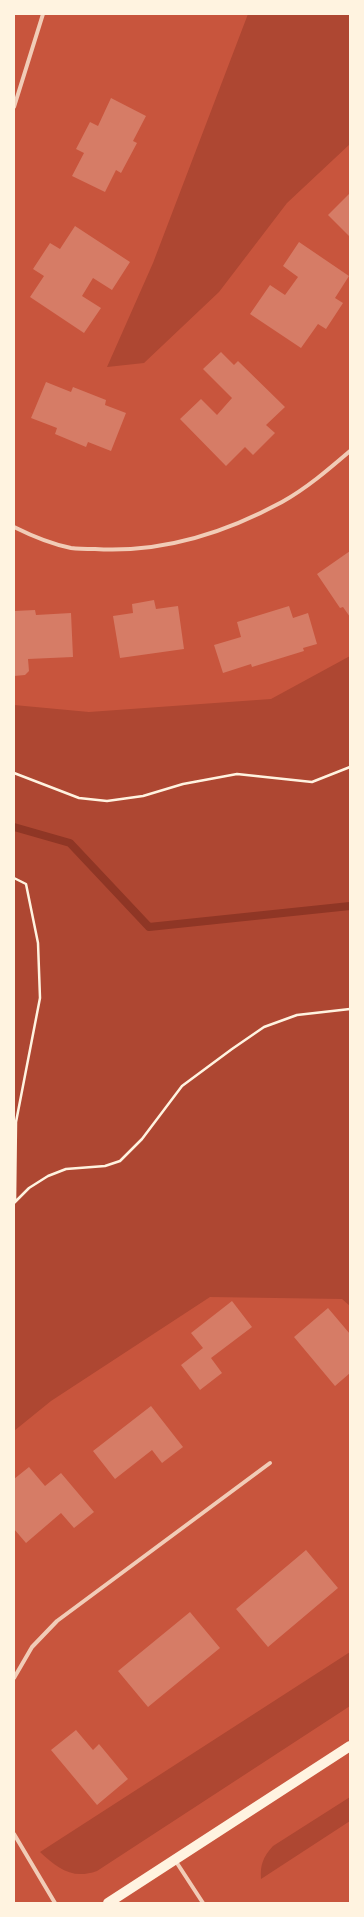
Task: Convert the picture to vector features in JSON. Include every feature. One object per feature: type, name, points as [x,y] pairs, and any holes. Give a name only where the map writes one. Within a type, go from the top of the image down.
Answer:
[{"type":"main road","points":[[108,1903],[350,1746]]},
{"type":"street","points":[[14,107],[43,14]]},
{"type":"street","points":[[14,527],[37,538],[72,548],[114,550],[157,546],[194,538],[243,522],[283,501],[323,475],[350,451]]},
{"type":"street","points":[[14,1678],[32,1647],[57,1621],[270,1463]]},
{"type":"street","points":[[14,1834],[55,1903]]},
{"type":"street","points":[[175,1860],[203,1903]]},
{"type":"path","points":[[14,773],[79,798],[107,801],[143,796],[183,784],[237,774],[312,782],[350,768]]},
{"type":"path","points":[[14,878],[26,884],[38,943],[40,998],[16,1122],[14,1202]]},
{"type":"path","points":[[14,1202],[29,1188],[48,1176],[66,1169],[105,1166],[120,1161],[142,1139],[182,1086],[264,1027],[297,1015],[350,1009]]},
{"type":"shaded area","points":[[248,14],[350,14],[350,144],[287,203],[219,292],[144,363],[107,367],[153,263]]},
{"type":"shaded area","points":[[350,656],[350,1306],[342,1299],[210,1297],[51,1401],[14,1431],[14,705],[89,712],[271,699]]},
{"type":"shaded area","points":[[350,1652],[350,1706],[97,1871],[80,1874],[66,1871],[53,1863],[40,1852]]},
{"type":"shaded area","points":[[350,1797],[350,1821],[261,1879],[263,1861],[273,1846]]},
{"type":"building","points":[[111,98],[146,116],[133,141],[137,143],[121,173],[116,170],[105,192],[72,176],[84,153],[76,149],[90,122],[98,126]]},
{"type":"building","points":[[349,194],[350,196],[350,237],[328,215]]},
{"type":"building","points":[[75,226],[130,262],[112,290],[93,278],[82,296],[101,308],[84,333],[30,297],[44,276],[33,269],[50,243],[60,249]]},
{"type":"building","points":[[299,242],[349,276],[335,298],[343,303],[326,329],[318,324],[301,348],[250,314],[270,285],[285,295],[298,277],[283,266]]},
{"type":"building","points":[[221,352],[234,365],[238,361],[285,407],[266,425],[275,433],[253,455],[245,447],[226,466],[180,419],[201,399],[217,415],[232,398],[203,369]]},
{"type":"building","points":[[46,382],[71,392],[73,387],[106,400],[105,405],[126,413],[111,451],[88,442],[86,447],[55,434],[57,428],[31,418]]},
{"type":"building","points":[[350,551],[350,617],[343,607],[340,608],[317,574]]},
{"type":"building","points":[[154,600],[156,609],[178,606],[184,649],[120,658],[113,616],[133,613],[132,604]]},
{"type":"building","points":[[289,606],[293,618],[308,613],[317,644],[303,648],[304,651],[252,667],[251,664],[223,673],[214,645],[241,637],[237,622]]},
{"type":"building","points":[[35,610],[36,615],[71,613],[73,657],[28,659],[29,671],[25,675],[14,676],[14,611]]},
{"type":"building","points":[[232,1301],[252,1327],[211,1358],[222,1373],[200,1390],[181,1365],[203,1348],[191,1333]]},
{"type":"building","points":[[328,1308],[350,1334],[350,1373],[335,1386],[294,1337]]},
{"type":"building","points":[[151,1406],[183,1447],[162,1463],[152,1450],[115,1479],[93,1451]]},
{"type":"building","points":[[29,1467],[45,1486],[61,1473],[94,1512],[74,1528],[61,1513],[26,1543],[14,1529],[14,1479]]},
{"type":"building","points":[[306,1550],[338,1588],[268,1647],[236,1609]]},
{"type":"building","points":[[190,1612],[220,1648],[148,1707],[118,1671]]},
{"type":"building","points":[[76,1730],[93,1750],[99,1744],[128,1779],[97,1805],[51,1750]]},
{"type":"waterway","points":[[14,827],[70,843],[149,927],[350,906]]}]
